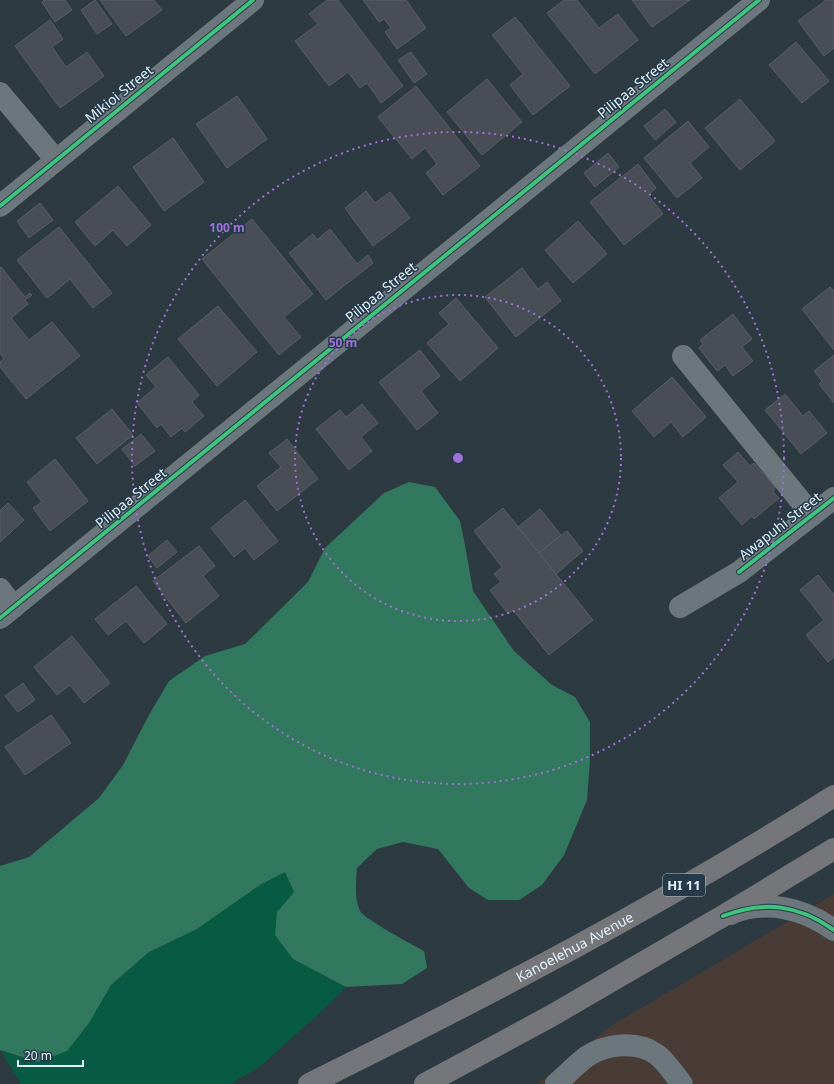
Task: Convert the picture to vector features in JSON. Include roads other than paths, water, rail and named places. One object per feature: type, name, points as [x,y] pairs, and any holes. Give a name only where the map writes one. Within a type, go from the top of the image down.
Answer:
[{"type":"highway","name":"Kanoelehua Avenue","points":[[308,1084],[411,1034],[531,972],[730,859],[834,796]]},
{"type":"highway","points":[[425,1084],[551,1016],[723,916],[834,849]]},
{"type":"street","name":"Mikioi Street","points":[[0,206],[252,0]]},
{"type":"street","name":"Pilipaa Street","points":[[7,612],[759,0]]},
{"type":"street","points":[[0,93],[56,160]]},
{"type":"street","points":[[683,356],[812,515]]},
{"type":"street","name":"Awapuhi Street","points":[[680,607],[739,572],[834,498]]},
{"type":"street","points":[[0,589],[7,612]]},
{"type":"street","points":[[723,916],[752,908],[766,906],[781,907],[810,915],[834,930]]},
{"type":"street","points":[[556,1084],[587,1057],[597,1052],[609,1048],[633,1046],[645,1048],[657,1054],[682,1084]]}]
